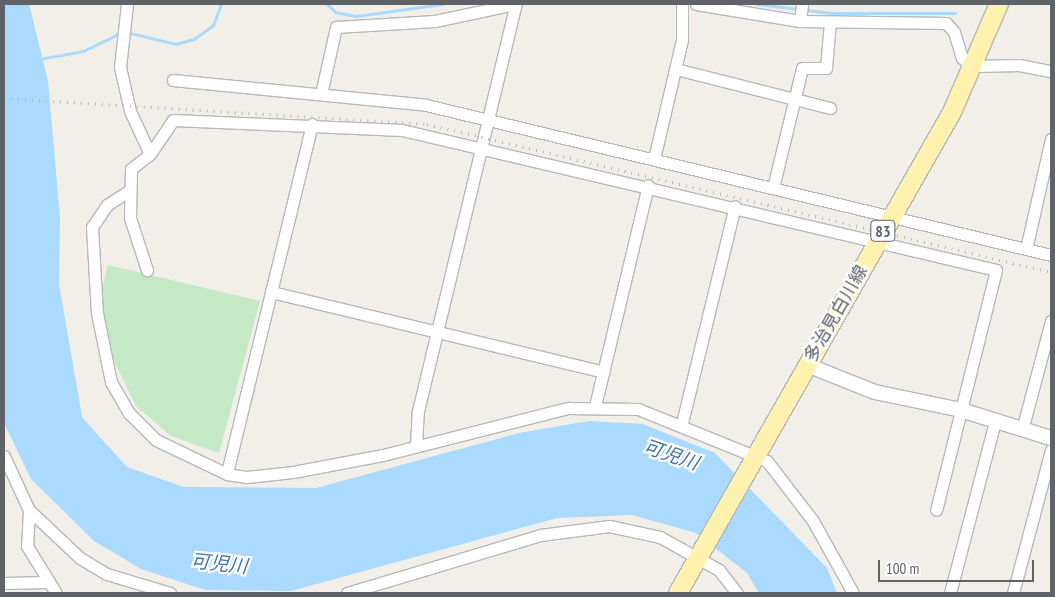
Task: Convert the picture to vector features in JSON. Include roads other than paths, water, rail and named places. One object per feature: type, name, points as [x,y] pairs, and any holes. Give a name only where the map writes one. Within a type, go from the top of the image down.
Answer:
[{"type":"main road","name":"多治見白川線","points":[[678,593],[700,559],[807,365],[878,243],[891,216],[952,112],[999,4]]},
{"type":"street","points":[[127,4],[120,67],[130,111],[150,154]]},
{"type":"street","points":[[321,94],[336,27],[435,21],[515,4],[418,411],[416,446]]},
{"type":"street","points":[[654,159],[682,40],[682,4]]},
{"type":"street","points":[[696,4],[800,21],[946,23],[954,32],[962,58],[973,66],[1019,65],[1051,71]]},
{"type":"street","points":[[800,21],[802,4]]},
{"type":"street","points":[[773,188],[802,68],[826,68],[830,22]]},
{"type":"street","points":[[676,69],[830,108]]},
{"type":"street","points":[[173,80],[426,105],[1051,255]]},
{"type":"street","points":[[147,270],[130,218],[131,169],[150,154],[173,120],[312,124],[402,130],[482,146],[648,185],[878,243],[996,270],[936,510]]},
{"type":"street","points":[[227,474],[312,124]]},
{"type":"street","points":[[1026,249],[1050,145]]},
{"type":"street","points":[[595,406],[648,185]]},
{"type":"street","points":[[130,190],[107,205],[92,227],[97,313],[111,382],[129,413],[156,440],[227,474],[247,477],[294,472],[416,446],[538,413],[595,406],[638,409],[682,423],[757,454],[778,472],[808,514],[853,593]]},
{"type":"street","points":[[682,423],[735,206]]},
{"type":"street","points":[[271,292],[437,334],[603,372]]},
{"type":"street","points":[[1022,430],[1047,355],[1051,321]]},
{"type":"street","points":[[807,365],[875,392],[961,410],[1051,438]]},
{"type":"street","points":[[950,593],[995,422]]},
{"type":"street","points":[[1013,593],[1051,450]]},
{"type":"street","points":[[4,456],[29,510],[80,558],[107,574],[170,593]]},
{"type":"street","points":[[29,510],[27,546],[46,582],[56,593]]},
{"type":"street","points":[[347,593],[578,528],[634,529],[700,559],[719,570],[737,593]]},
{"type":"street","points":[[4,582],[46,582]]},
{"type":"water","name":"可児川","points":[[4,4],[29,4],[48,81],[60,217],[59,284],[82,417],[127,467],[184,487],[316,488],[519,433],[589,421],[643,424],[715,453],[827,568],[837,593],[759,593],[747,573],[696,533],[632,515],[557,518],[291,591],[205,590],[141,569],[94,541],[31,479],[4,423]]},
{"type":"waterway","points":[[126,32],[176,44],[194,39],[213,25],[221,4]]},
{"type":"waterway","points":[[327,4],[335,12],[356,16],[442,4]]},
{"type":"waterway","points":[[757,4],[831,13],[955,13]]},
{"type":"waterway","points":[[39,59],[83,51],[120,33]]},
{"type":"railway","points":[[4,98],[427,124],[1051,272]]}]
